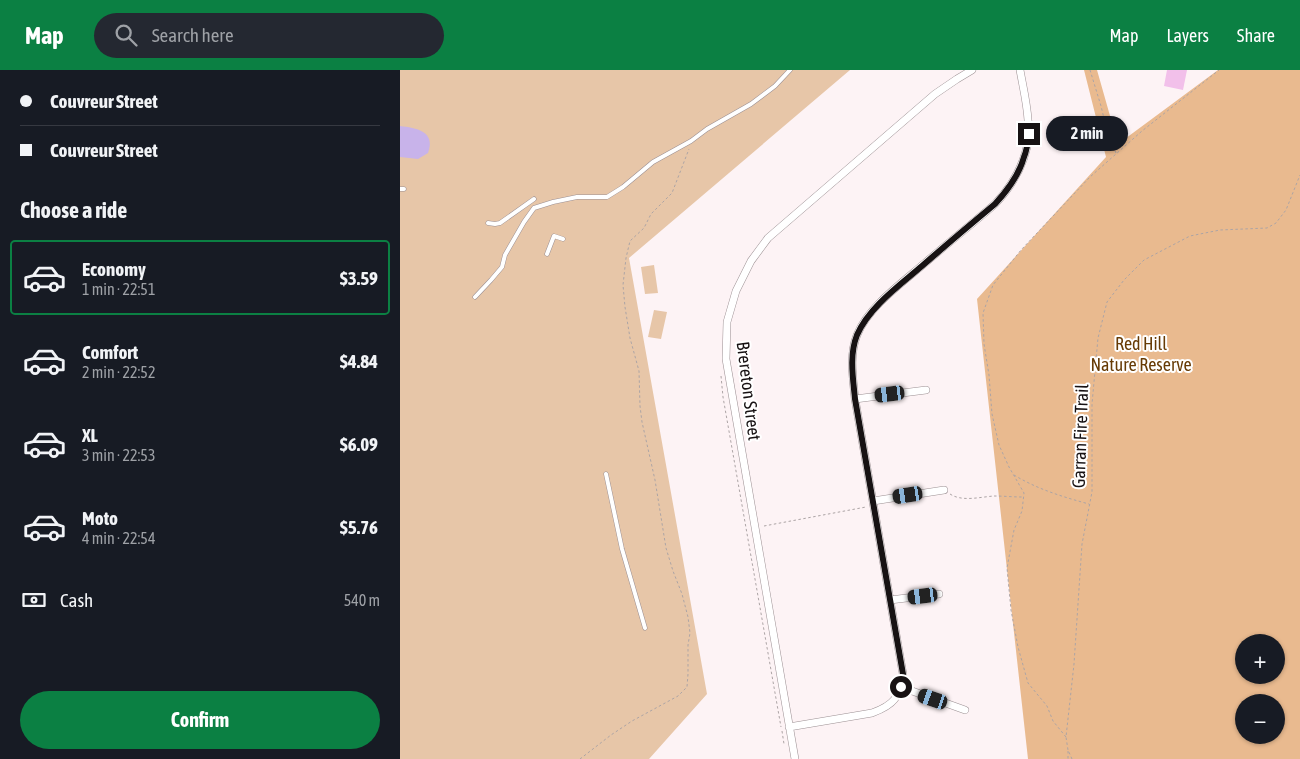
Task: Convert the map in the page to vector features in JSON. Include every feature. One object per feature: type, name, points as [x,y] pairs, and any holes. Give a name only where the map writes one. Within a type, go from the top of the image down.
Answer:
[{"type":"street","name":"Brereton Street","points":[[794,759],[726,358],[727,322],[736,291],[751,261],[768,238],[935,94],[972,70]]},
{"type":"street","points":[[789,727],[872,713],[885,708],[895,699],[901,687],[903,674],[855,399],[852,357],[857,335],[866,319],[888,294],[995,204],[1005,194],[1015,178],[1024,158],[1029,134],[1027,103],[1020,70]]},
{"type":"street","points":[[855,399],[926,390]]},
{"type":"street","points":[[874,503],[944,490]]},
{"type":"street","points":[[890,600],[939,594]]},
{"type":"street","points":[[901,687],[965,710]]},
{"type":"lane","points":[[475,297],[502,267],[505,255],[534,208],[577,197],[608,197],[653,162],[751,104],[776,86],[790,70]]},
{"type":"lane","points":[[488,223],[500,223],[534,199]]},
{"type":"lane","points":[[547,254],[554,236],[563,239]]},
{"type":"lane","points":[[606,474],[622,549],[645,628]]},
{"type":"path","points":[[1090,70],[1107,131],[1116,154]]},
{"type":"path","points":[[1066,737],[1053,721],[1047,706],[1028,683],[1018,647],[1011,610],[1008,568],[1014,530],[1022,511],[1024,493],[998,445],[992,414],[984,344],[983,313],[993,285],[1021,250],[1090,177],[1142,131],[1219,70]]},
{"type":"path","points":[[580,759],[632,720],[678,696],[686,687],[690,633],[688,617],[666,548],[655,480],[642,422],[639,371],[630,338],[623,285],[630,241],[644,228],[651,214],[672,193],[691,141]]},
{"type":"path","name":"Garran Fire Trail","points":[[1072,759],[1066,737],[1074,664],[1082,544],[1092,492],[1092,404],[1098,338],[1107,302],[1124,280],[1144,260],[1190,236],[1220,230],[1267,228],[1276,223],[1286,210],[1300,176]]},
{"type":"path","points":[[720,372],[786,751]]},
{"type":"path","points":[[1014,475],[1026,483],[1090,504]]},
{"type":"path","points":[[944,490],[955,498],[1023,497]]},
{"type":"path","points":[[755,528],[874,503]]},
{"type":"path","points":[[1068,750],[1068,759]]},
{"type":"shaded area","points":[[400,70],[850,70],[629,258],[707,694],[649,759],[400,759]]},
{"type":"shaded area","points":[[400,126],[418,130],[427,135],[430,146],[428,153],[418,159],[400,157]]},
{"type":"shaded area","points":[[654,265],[658,293],[645,294],[641,267]]},
{"type":"shaded area","points":[[654,310],[667,312],[661,339],[648,337]]},
{"type":"green space","name":"Red Hill Nature Reserve","points":[[1084,70],[1097,70],[1118,144],[1218,70],[1300,70],[1300,759],[1028,759],[977,299],[1106,157]]},
{"type":"building","points":[[1167,70],[1187,70],[1183,90],[1164,86]]},
{"type":"route","points":[[901,687],[903,674],[852,376],[852,357],[857,335],[866,319],[888,294],[1005,194],[1024,158],[1029,134]]}]
